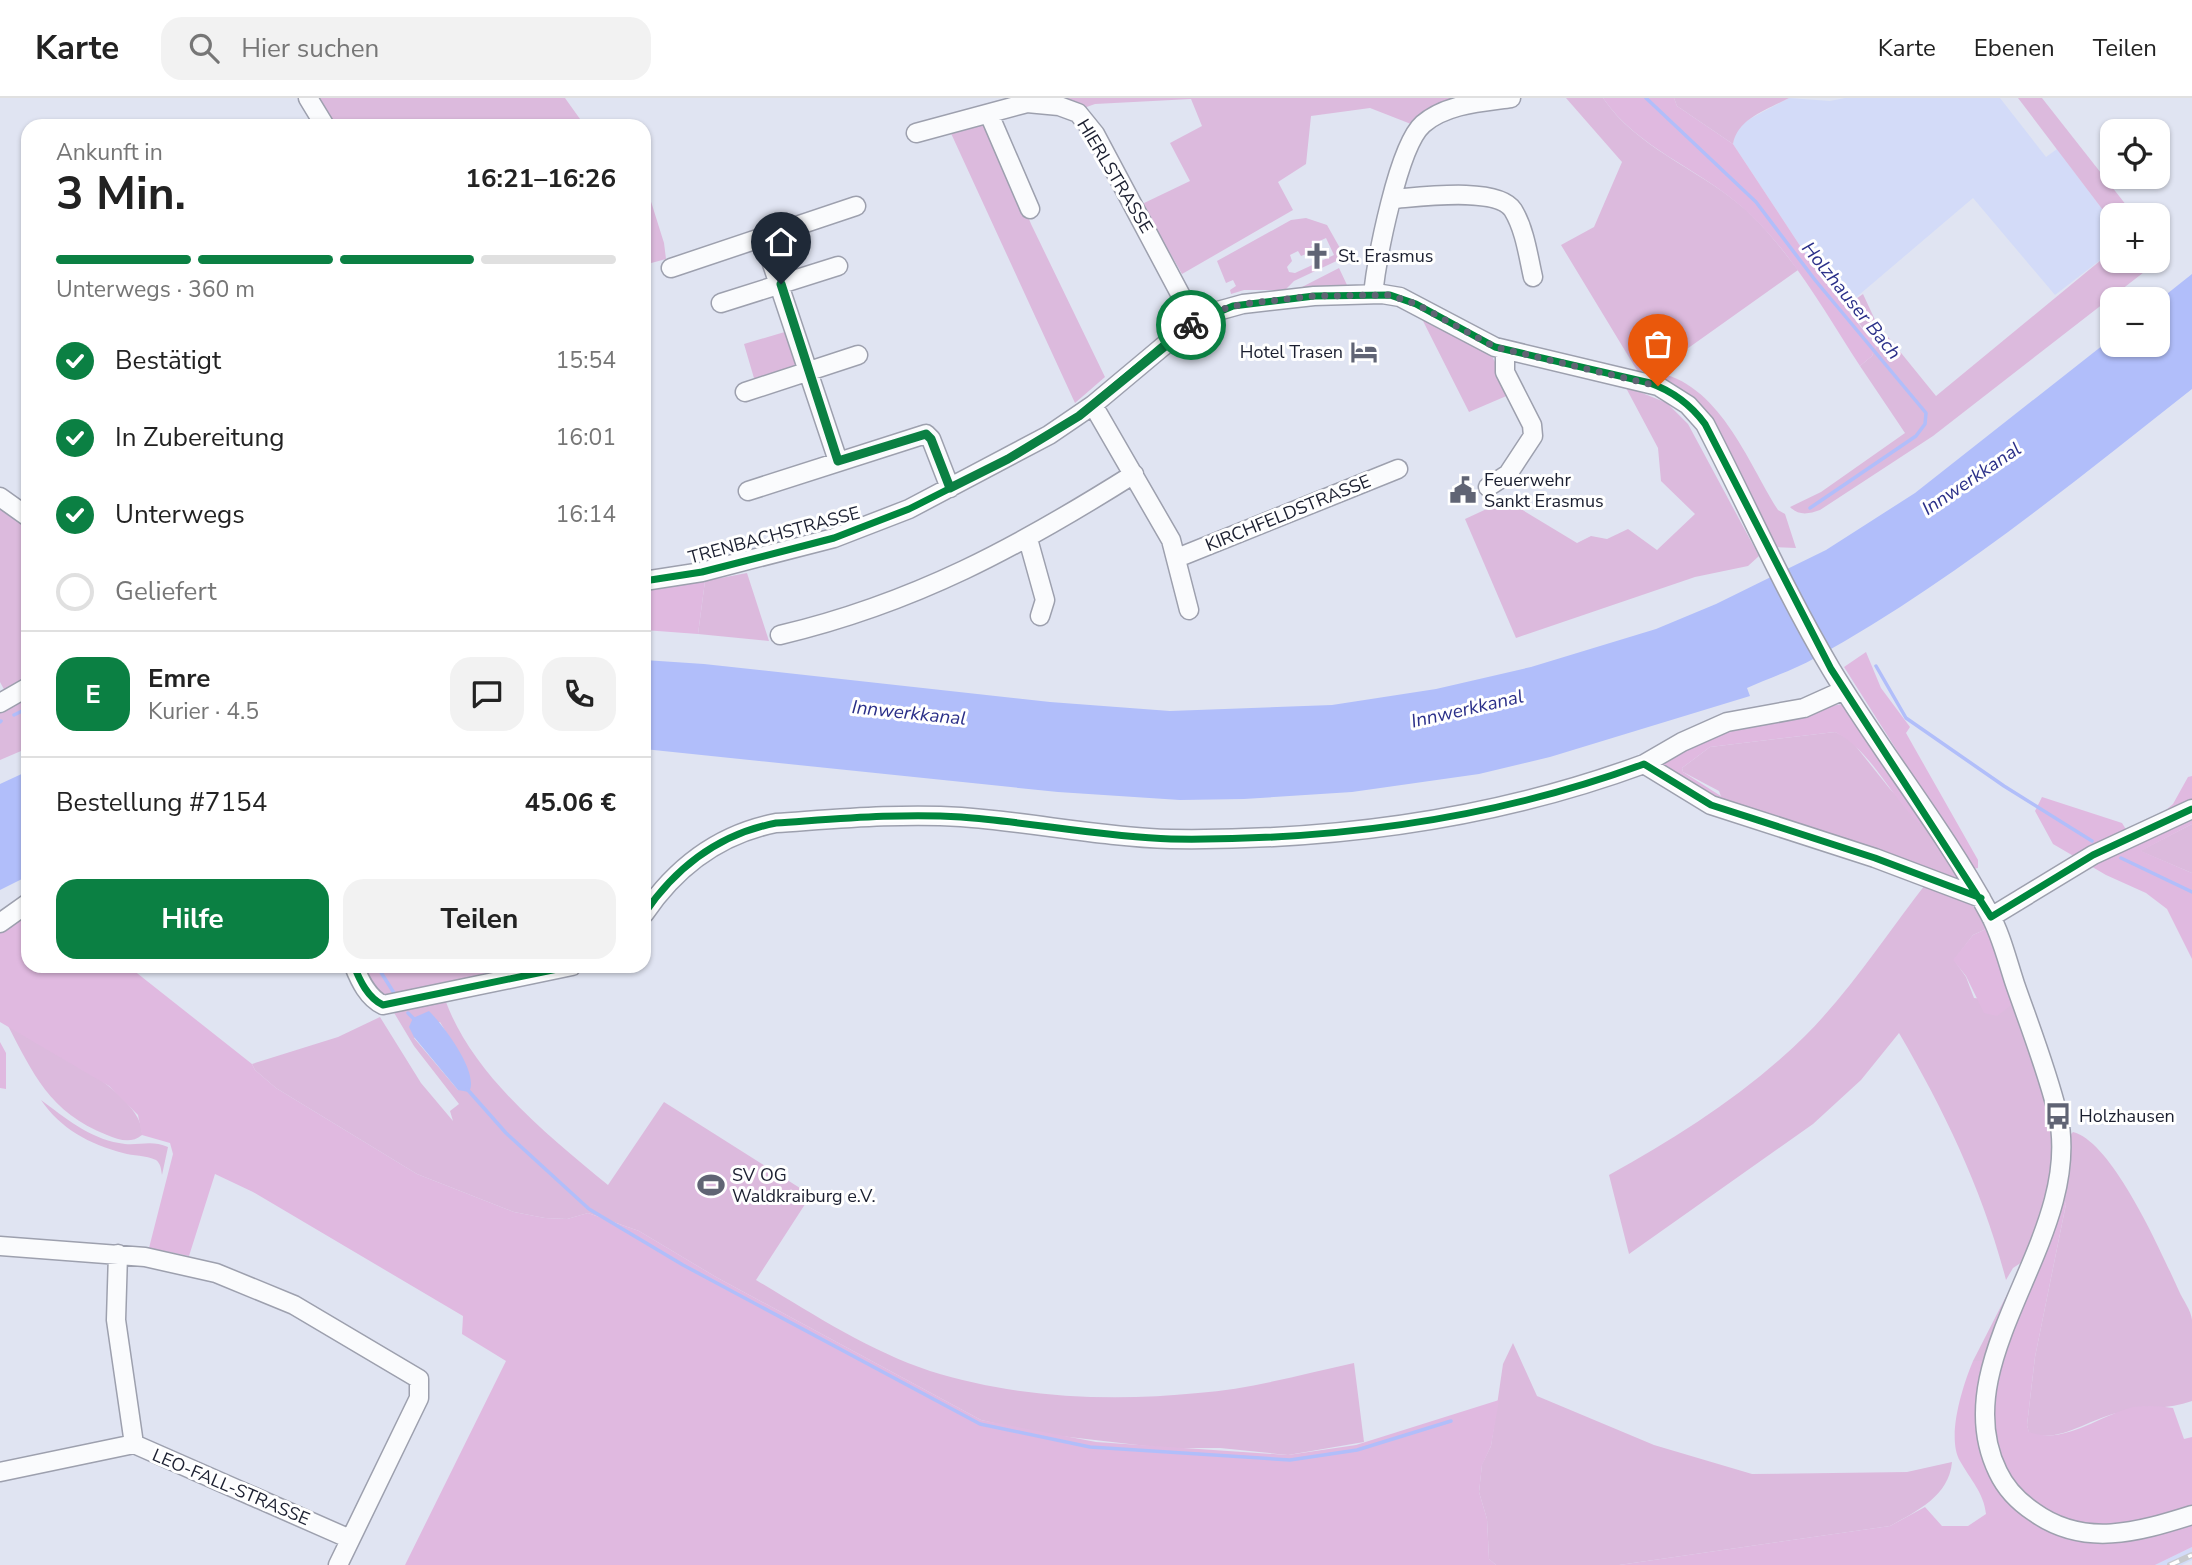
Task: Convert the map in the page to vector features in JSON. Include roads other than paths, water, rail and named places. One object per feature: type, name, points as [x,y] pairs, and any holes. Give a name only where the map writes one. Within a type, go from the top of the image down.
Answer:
[{"type":"street","points":[[307,98],[320,119]]},
{"type":"street","points":[[1373,294],[1405,152],[1423,125],[1455,109],[1511,98]]},
{"type":"street","name":"HIERLSTRASSE","points":[[916,133],[1020,103],[1038,103],[1069,110],[1086,121],[1195,322]]},
{"type":"street","points":[[989,114],[1030,209]]},
{"type":"street","points":[[1393,199],[1448,195],[1490,198],[1507,204],[1522,228],[1534,277]]},
{"type":"street","points":[[671,268],[856,206]]},
{"type":"street","points":[[763,237],[781,284],[838,461]]},
{"type":"street","points":[[721,303],[838,266]]},
{"type":"street","name":"TRENBACHSTRASSE","points":[[651,580],[714,569],[834,538],[889,518],[1008,459],[1093,405],[1195,322],[1223,309],[1243,304],[1373,294],[1407,299],[1487,344],[1505,351],[1642,381],[1681,399],[1705,424],[1831,669],[1991,916],[2050,1087],[2058,1116],[2062,1152],[2059,1183],[2050,1215],[1989,1378],[1983,1427],[1991,1457],[2011,1493],[2037,1515],[2062,1529],[2109,1535],[2150,1528],[2192,1515]]},
{"type":"street","points":[[1488,487],[1508,474],[1529,443],[1533,430],[1505,372],[1505,351]]},
{"type":"street","points":[[746,392],[858,355]]},
{"type":"street","points":[[1093,405],[1158,512],[1177,558],[1189,610]]},
{"type":"street","points":[[748,491],[926,434],[931,439],[950,488]]},
{"type":"street","name":"KIRCHFELDSTRASSE","points":[[1177,558],[1398,469]]},
{"type":"street","points":[[780,635],[858,615],[911,595],[1028,539],[1134,474]]},
{"type":"street","points":[[0,497],[21,512]]},
{"type":"street","points":[[1028,539],[1045,600],[1040,615]]},
{"type":"street","points":[[651,906],[682,870],[716,844],[752,828],[776,823],[938,816],[1169,839],[1339,833],[1509,806],[1595,782],[1644,764],[1682,742],[1727,722],[1804,708],[1844,690]]},
{"type":"street","points":[[0,703],[21,691]]},
{"type":"street","points":[[1644,764],[1711,805],[1875,858],[1981,898]]},
{"type":"street","points":[[1991,916],[2093,855],[2192,809]]},
{"type":"street","points":[[0,923],[21,907]]},
{"type":"street","points":[[358,973],[370,995],[383,1005],[538,973]]},
{"type":"street","points":[[0,1246],[118,1254],[192,1265],[257,1287],[413,1374],[420,1384],[419,1398],[338,1565]]},
{"type":"street","name":"LEO-FALL-STRASSE","points":[[118,1254],[116,1321],[134,1444],[350,1539]]},
{"type":"street","points":[[0,1472],[119,1450],[134,1444]]},
{"type":"water","name":"Innwerkkanal","points":[[2192,274],[2192,389],[2055,497],[1962,565],[1865,629],[1815,658],[1747,688],[1750,696],[1550,757],[1479,774],[1352,792],[1244,799],[1180,800],[1058,792],[651,750],[651,660],[1050,702],[1170,711],[1332,705],[1436,689],[1531,667],[1656,629],[1716,604],[1826,550],[1915,493],[2100,347],[2100,357],[2170,357],[2170,291]]},
{"type":"water","points":[[21,774],[21,880],[0,890],[0,784]]},
{"type":"water","points":[[429,1011],[451,1038],[465,1062],[471,1084],[469,1092],[458,1090],[414,1037],[409,1027],[413,1018]]},
{"type":"waterway","name":"Holzhauser Bach","points":[[1646,98],[1756,202],[1815,280],[1926,413],[1925,424],[1916,436],[1810,508]]},
{"type":"waterway","name":"Holzhauser Bach","points":[[1876,666],[1906,718],[2004,786],[2092,841]]},
{"type":"waterway","points":[[14,715],[21,712]]},
{"type":"waterway","name":"Holzhauser Bach","points":[[2121,858],[2192,892]]},
{"type":"waterway","points":[[381,973],[394,993]]},
{"type":"waterway","points":[[408,1013],[414,1019]]},
{"type":"waterway","points":[[467,1089],[506,1133],[589,1209],[683,1265],[980,1424],[1090,1447],[1290,1460],[1357,1450],[1451,1421]]},
{"type":"railway","points":[[2170,1565],[2192,1555]]},
{"type":"place","name":"St. Erasmus","points":[[1317,256]]},
{"type":"place","name":"Hotel Trasen","points":[[1364,352]]},
{"type":"place","name":"Feuerwehr Sankt Erasmus","points":[[1463,490]]},
{"type":"place","name":"Holzhausen","points":[[2058,1116]]},
{"type":"place","name":"SV OG Waldkraiburg e.V.","points":[[711,1185]]}]
